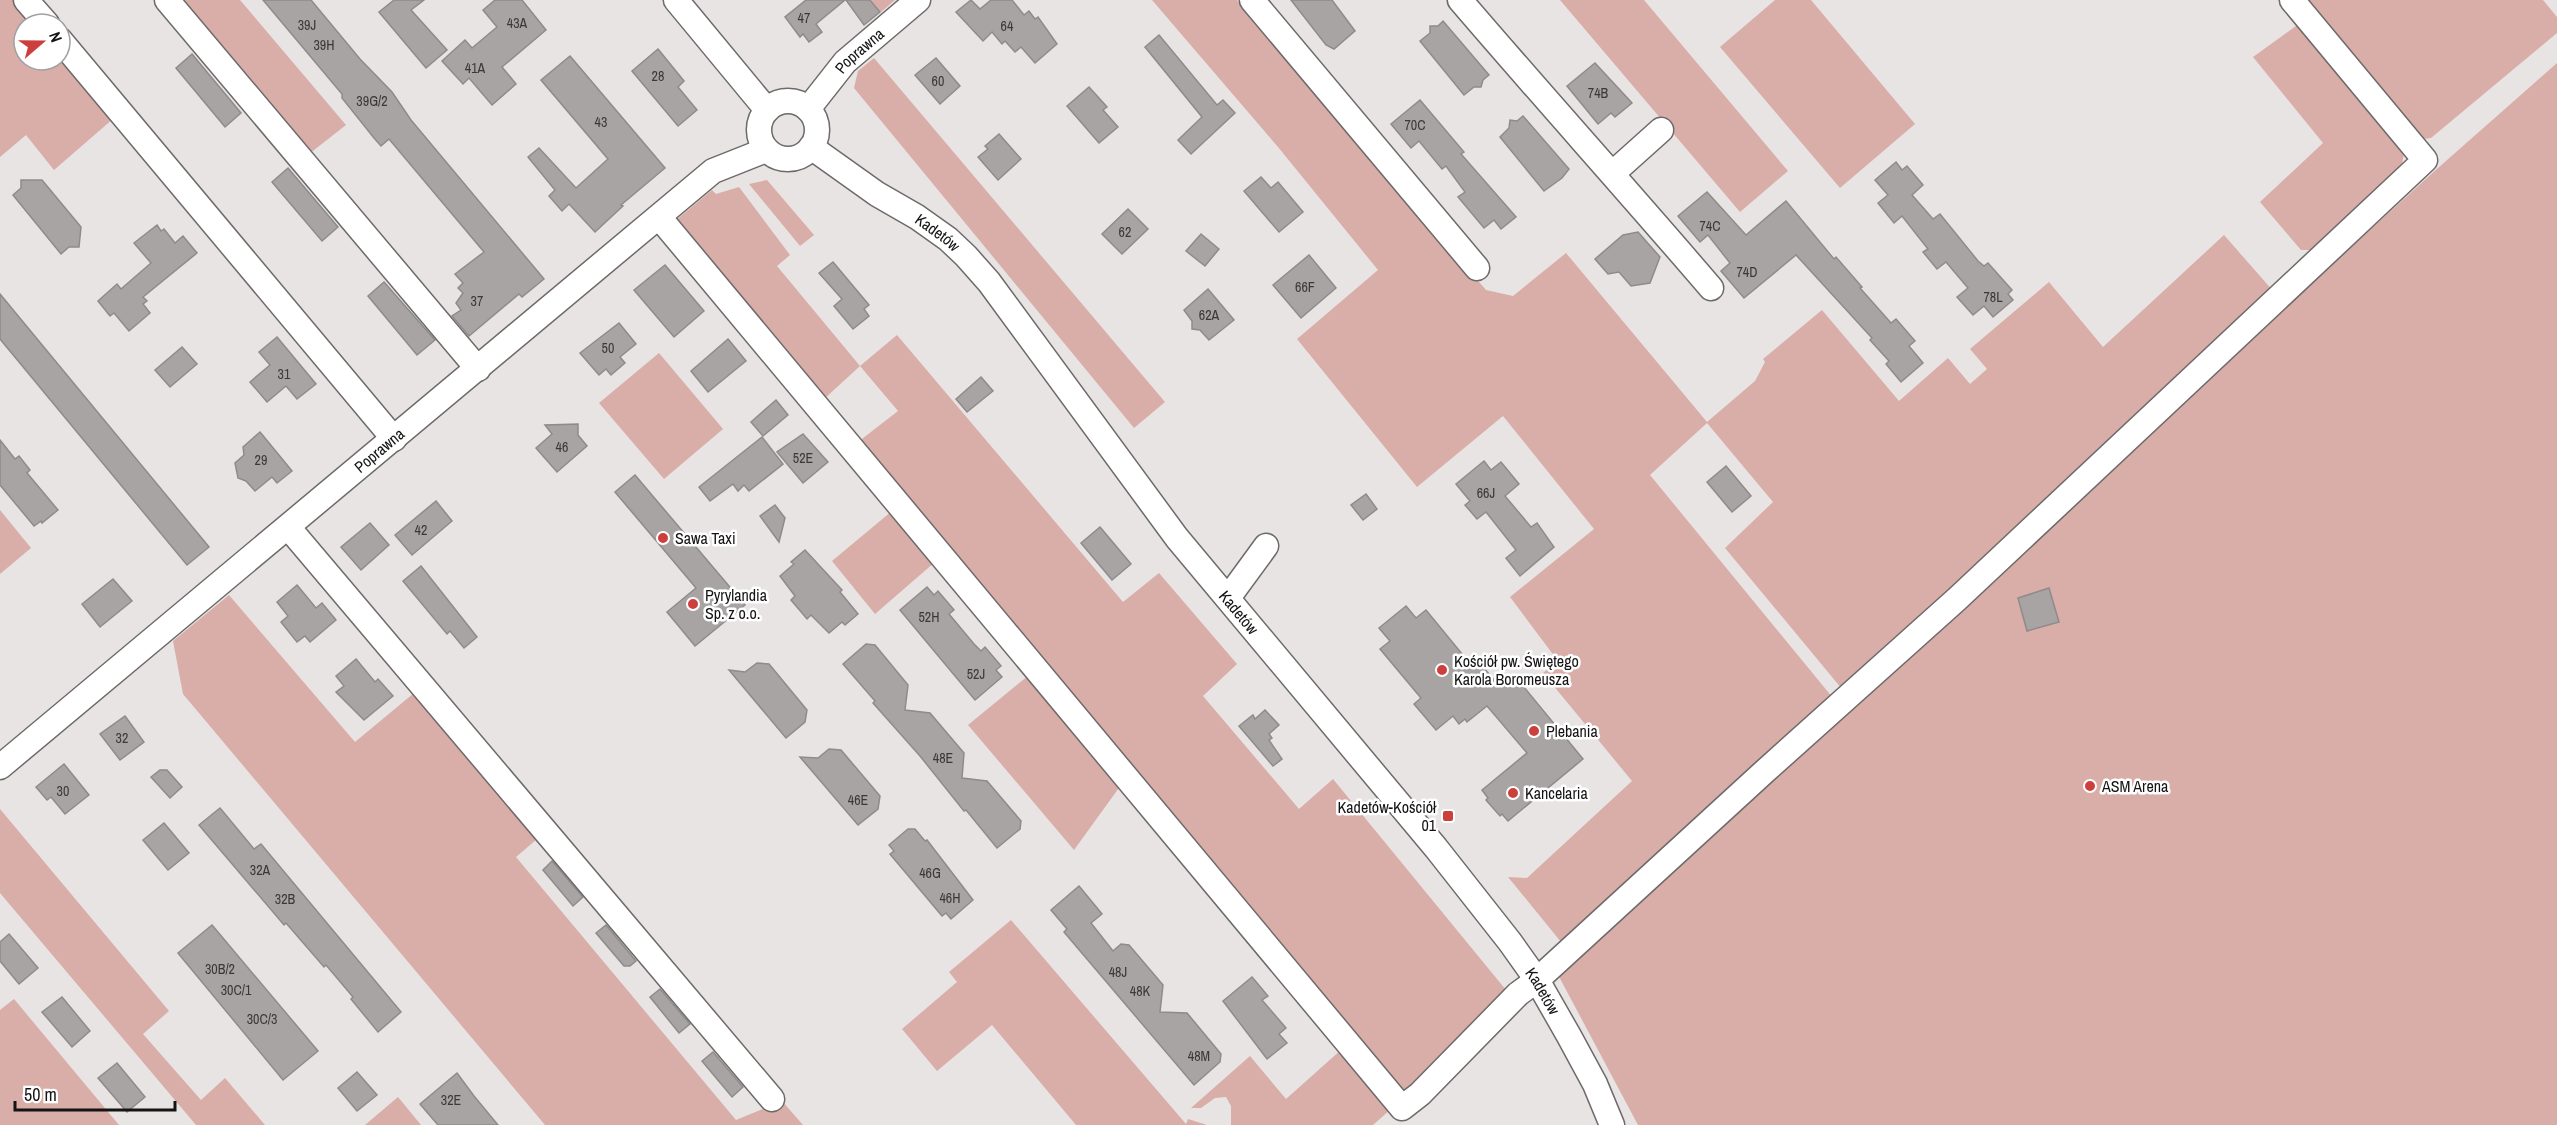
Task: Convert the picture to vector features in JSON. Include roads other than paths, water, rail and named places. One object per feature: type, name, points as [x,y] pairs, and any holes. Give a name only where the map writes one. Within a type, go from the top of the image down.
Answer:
[{"type":"street","points":[[27,0],[37,12]]},
{"type":"street","points":[[167,0],[478,369]]},
{"type":"street","points":[[676,0],[767,110]]},
{"type":"street","name":"Poprawna","points":[[808,109],[844,62],[918,0]]},
{"type":"street","points":[[1252,0],[1477,268]]},
{"type":"street","points":[[1460,0],[1711,288]]},
{"type":"street","points":[[659,217],[1402,1108],[1420,1094],[1518,994],[1537,980],[1957,599],[2425,160],[2292,0]]},
{"type":"street","points":[[72,54],[394,439]]},
{"type":"street","points":[[792,101],[808,109],[816,124],[817,132],[812,147],[804,155],[784,160],[766,150],[760,141],[758,130],[767,110],[783,102],[792,101]]},
{"type":"street","points":[[1613,173],[1661,130]]},
{"type":"street","name":"Kadetów","points":[[812,147],[877,194],[917,217],[966,256],[1034,340],[1177,538],[1436,848],[1537,980],[1595,1084],[1612,1125]]},
{"type":"street","name":"Poprawna","points":[[0,767],[713,171],[766,150]]},
{"type":"street","points":[[288,527],[772,1099]]},
{"type":"street","points":[[1228,598],[1266,546]]},
{"type":"place","name":"Sawa Taxi","points":[[663,538]]},
{"type":"place","name":"Pyrylandia Sp. z o.o.","points":[[693,604]]},
{"type":"place","name":"Kościół pw. Świętego Karola Boromeusza","points":[[1442,670]]},
{"type":"place","name":"Plebania","points":[[1534,731]]},
{"type":"place","name":"ASM Arena","points":[[2090,786]]},
{"type":"place","name":"Kancelaria","points":[[1513,793]]},
{"type":"place","name":"Kadetów-Kościół 01","points":[[1448,816]]}]
